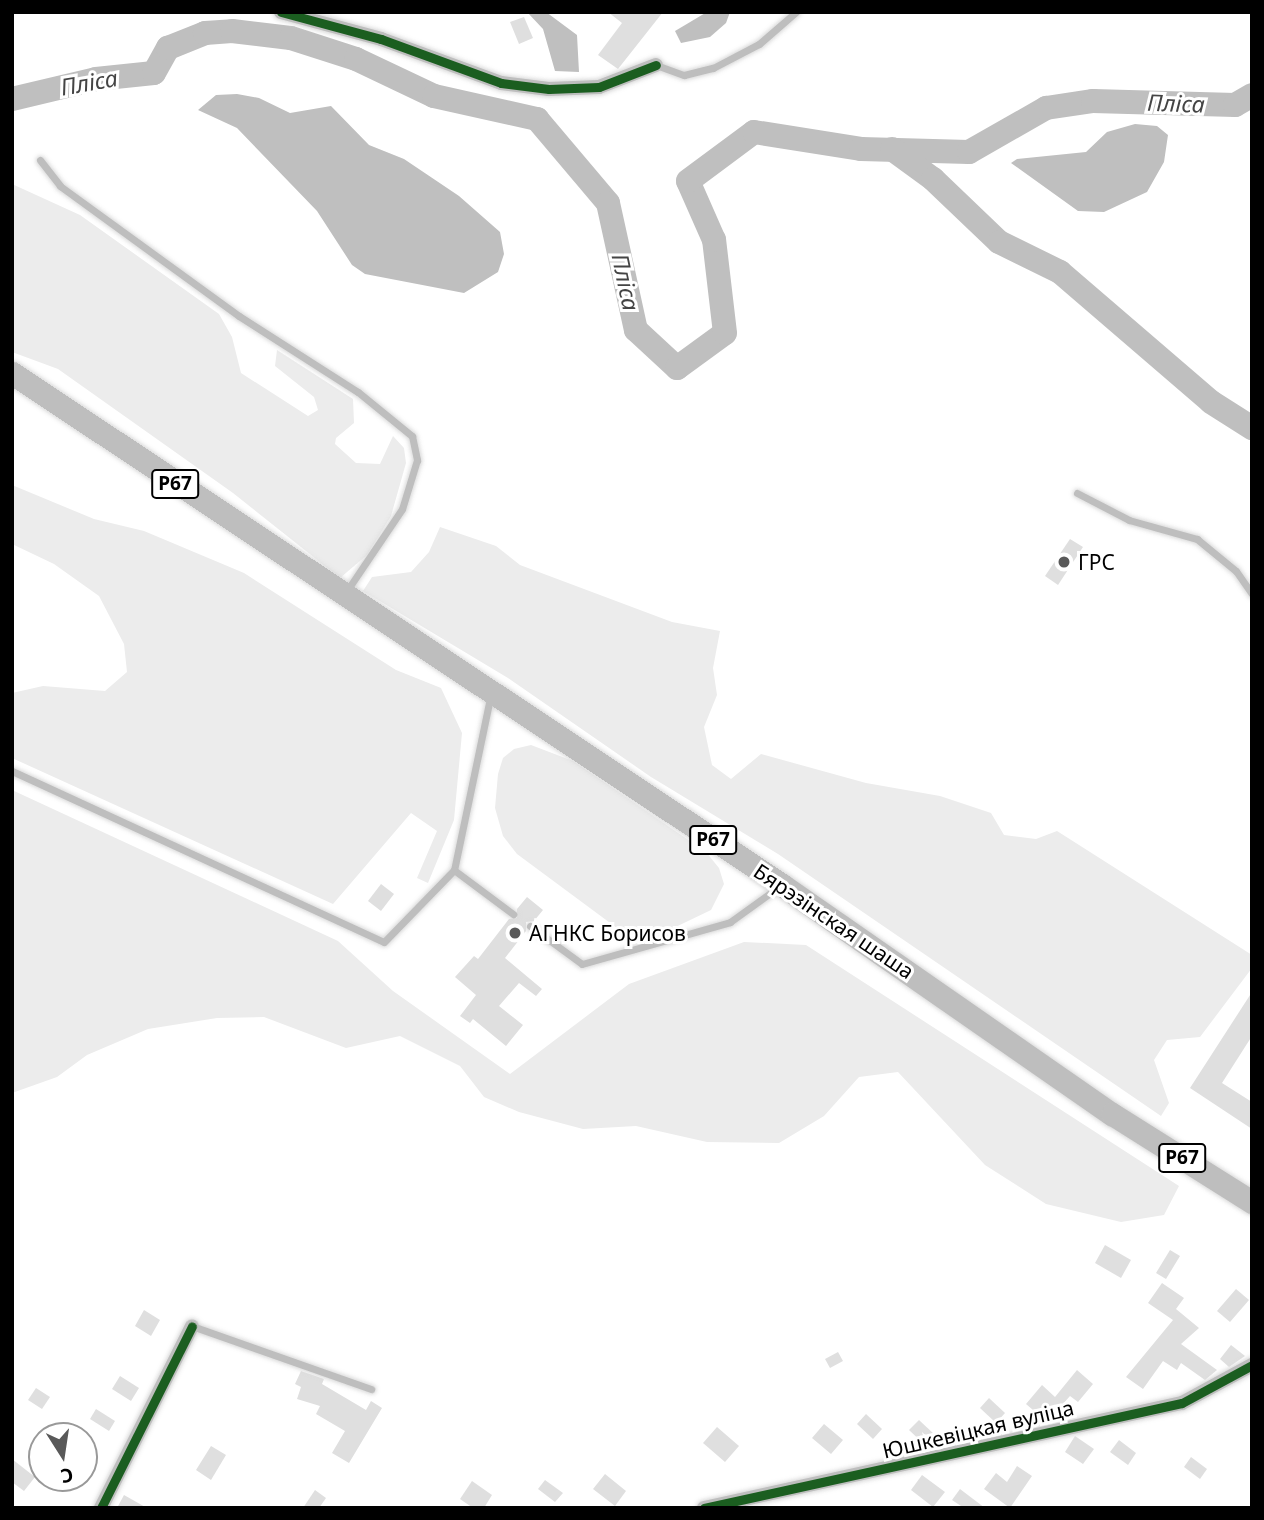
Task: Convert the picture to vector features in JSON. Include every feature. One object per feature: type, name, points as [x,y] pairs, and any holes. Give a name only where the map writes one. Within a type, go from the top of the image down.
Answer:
[{"type":"main road","name":"Бярэзінская шаша","points":[[12,373],[308,573],[782,885],[1112,1114],[1252,1202]]},
{"type":"street","points":[[281,12],[380,39],[502,83],[550,89],[599,87],[656,65]]},
{"type":"street","points":[[101,1508],[192,1326]]},
{"type":"street","name":"Юшкевіцкая вуліца","points":[[704,1508],[1182,1403],[1252,1365]]},
{"type":"lane","points":[[656,65],[684,75],[713,68],[759,44],[796,12]]},
{"type":"lane","points":[[40,160],[60,186],[239,316],[358,392],[412,436],[417,460],[402,509],[343,596]]},
{"type":"lane","points":[[1077,493],[1129,520],[1197,539],[1236,571],[1252,594]]},
{"type":"lane","points":[[12,771],[384,942],[454,870],[491,694]]},
{"type":"lane","points":[[454,870],[513,914]]},
{"type":"lane","points":[[530,926],[582,964],[730,922],[782,885]]},
{"type":"lane","points":[[192,1326],[371,1389]]},
{"type":"shaded area","points":[[527,12],[546,12],[577,35],[579,72],[555,71],[543,29]]},
{"type":"shaded area","points":[[707,12],[730,12],[726,23],[710,37],[681,43],[675,31]]},
{"type":"shaded area","points":[[237,94],[259,98],[290,113],[331,106],[369,145],[404,159],[459,196],[500,232],[504,254],[498,272],[464,293],[365,274],[352,265],[317,211],[237,128],[198,110],[216,95]]},
{"type":"shaded area","points":[[1135,124],[1157,126],[1168,135],[1164,162],[1147,192],[1104,212],[1078,211],[1011,163],[1017,159],[1086,152],[1107,132]]},
{"type":"shaded area","points":[[12,184],[80,215],[219,314],[232,337],[241,373],[308,416],[318,410],[314,397],[275,366],[277,350],[353,399],[354,423],[336,438],[335,444],[356,463],[380,464],[393,436],[404,448],[406,463],[391,516],[367,555],[340,578],[233,493],[58,369],[12,352]]},
{"type":"shaded area","points":[[12,485],[94,519],[144,531],[244,573],[396,670],[441,688],[462,733],[454,820],[428,883],[417,878],[437,831],[411,813],[333,904],[12,758],[12,693],[43,686],[105,691],[127,672],[124,644],[99,596],[54,564],[12,544]]},
{"type":"shaded area","points":[[440,527],[496,546],[520,565],[672,622],[720,631],[713,668],[717,695],[704,727],[712,765],[731,779],[761,754],[866,783],[940,796],[991,813],[1004,835],[1036,839],[1057,831],[1252,955],[1252,968],[1200,1037],[1167,1040],[1154,1060],[1169,1103],[1161,1116],[778,854],[651,777],[508,678],[363,591],[372,577],[411,572],[429,552]]},
{"type":"shaded area","points":[[531,745],[573,761],[706,852],[719,868],[724,884],[711,910],[661,934],[625,934],[517,854],[503,836],[495,808],[498,774],[503,758],[514,749]]},
{"type":"shaded area","points":[[12,790],[338,941],[393,991],[510,1074],[629,984],[744,942],[806,945],[1179,1186],[1164,1215],[1121,1222],[1046,1204],[985,1165],[898,1072],[859,1077],[824,1116],[779,1143],[707,1142],[636,1126],[583,1129],[519,1112],[484,1097],[460,1066],[400,1036],[346,1048],[264,1017],[217,1018],[148,1029],[87,1055],[57,1077],[12,1093]]},
{"type":"building","points":[[608,12],[663,12],[618,69],[598,55],[622,23]]},
{"type":"building","points":[[524,17],[533,38],[519,44],[510,22]]},
{"type":"building","name":"ГРС","points":[[1070,539],[1083,547],[1058,585],[1045,576]]},
{"type":"building","points":[[381,884],[394,894],[381,911],[368,901]]},
{"type":"building","points":[[527,897],[543,910],[534,921],[526,922],[526,931],[505,958],[542,989],[536,996],[519,983],[499,1006],[523,1025],[506,1046],[473,1019],[470,1023],[460,1016],[476,995],[455,977],[474,956],[478,959],[509,919],[517,918],[517,909]]},
{"type":"building","points":[[1252,992],[1252,1036],[1222,1083],[1252,1102],[1252,1129],[1190,1088]]},
{"type":"building","points":[[1105,1245],[1131,1260],[1121,1278],[1095,1263]]},
{"type":"building","points":[[1170,1250],[1180,1256],[1166,1279],[1156,1273]]},
{"type":"building","points":[[1162,1283],[1184,1298],[1176,1309],[1199,1328],[1181,1344],[1217,1370],[1205,1380],[1181,1363],[1177,1370],[1163,1361],[1143,1389],[1126,1377],[1173,1320],[1148,1303]]},
{"type":"building","points":[[1236,1289],[1249,1300],[1230,1322],[1217,1311]]},
{"type":"building","points":[[144,1310],[160,1320],[151,1336],[135,1326]]},
{"type":"building","points":[[1231,1345],[1245,1356],[1229,1367],[1220,1359]]},
{"type":"building","points":[[838,1352],[843,1361],[830,1368],[825,1359]]},
{"type":"building","points":[[1077,1370],[1093,1384],[1078,1402],[1070,1396],[1047,1422],[1026,1404],[1042,1385],[1055,1397]]},
{"type":"building","points":[[301,1371],[324,1379],[322,1384],[366,1410],[371,1401],[382,1408],[349,1463],[332,1453],[345,1431],[316,1414],[320,1406],[297,1399],[301,1387],[295,1384]]},
{"type":"building","points":[[120,1376],[139,1388],[131,1401],[112,1389]]},
{"type":"building","points":[[36,1388],[50,1397],[42,1409],[28,1400]]},
{"type":"building","points":[[989,1398],[1005,1413],[996,1423],[980,1408]]},
{"type":"building","points":[[96,1409],[115,1421],[109,1431],[90,1419]]},
{"type":"building","points":[[866,1414],[882,1429],[873,1439],[857,1424]]},
{"type":"building","points":[[919,1420],[935,1435],[926,1446],[909,1430]]},
{"type":"building","points":[[824,1424],[843,1440],[831,1454],[812,1438]]},
{"type":"building","points":[[717,1427],[739,1446],[725,1462],[703,1443]]},
{"type":"building","points":[[1075,1436],[1094,1449],[1083,1464],[1065,1452]]},
{"type":"building","points":[[1119,1440],[1136,1453],[1128,1465],[1110,1452]]},
{"type":"building","points":[[211,1446],[226,1455],[211,1480],[196,1470]]},
{"type":"building","points":[[1191,1457],[1207,1469],[1200,1479],[1184,1467]]},
{"type":"building","points":[[12,1459],[28,1472],[28,1486],[24,1491],[12,1482]]},
{"type":"building","points":[[1017,1466],[1032,1476],[1010,1508],[984,1489],[996,1473],[1007,1482]]},
{"type":"building","points":[[605,1474],[626,1491],[615,1506],[593,1489]]},
{"type":"building","points":[[922,1475],[945,1492],[933,1507],[911,1490]]},
{"type":"building","points":[[545,1480],[563,1493],[555,1502],[538,1489]]},
{"type":"building","points":[[472,1481],[492,1495],[484,1508],[473,1508],[460,1499]]},
{"type":"building","points":[[960,1489],[985,1508],[964,1508],[952,1500]]},
{"type":"building","points":[[315,1490],[326,1498],[319,1508],[303,1508]]},
{"type":"building","points":[[124,1495],[147,1508],[117,1508]]},
{"type":"waterway","name":"Пліса","points":[[12,99],[96,79],[154,73],[168,48],[205,33],[232,31],[291,38],[356,59],[434,96],[537,119],[608,203],[636,330],[677,368],[725,333],[714,240],[688,181],[754,132],[861,149],[969,152],[1046,108],[1093,101],[1235,105],[1252,95]]},
{"type":"waterway","points":[[892,149],[933,179],[999,242],[1060,272],[1211,402],[1252,428]]},
{"type":"cycle path","points":[[281,12],[381,39],[501,83],[549,89],[599,87],[656,65]]},
{"type":"cycle path","points":[[101,1508],[192,1326]]},
{"type":"cycle path","points":[[704,1508],[1182,1403],[1252,1365]]},
{"type":"place","name":"ГРС","points":[[1064,562]]},
{"type":"place","name":"АГНКС Борисов","points":[[515,933]]}]
